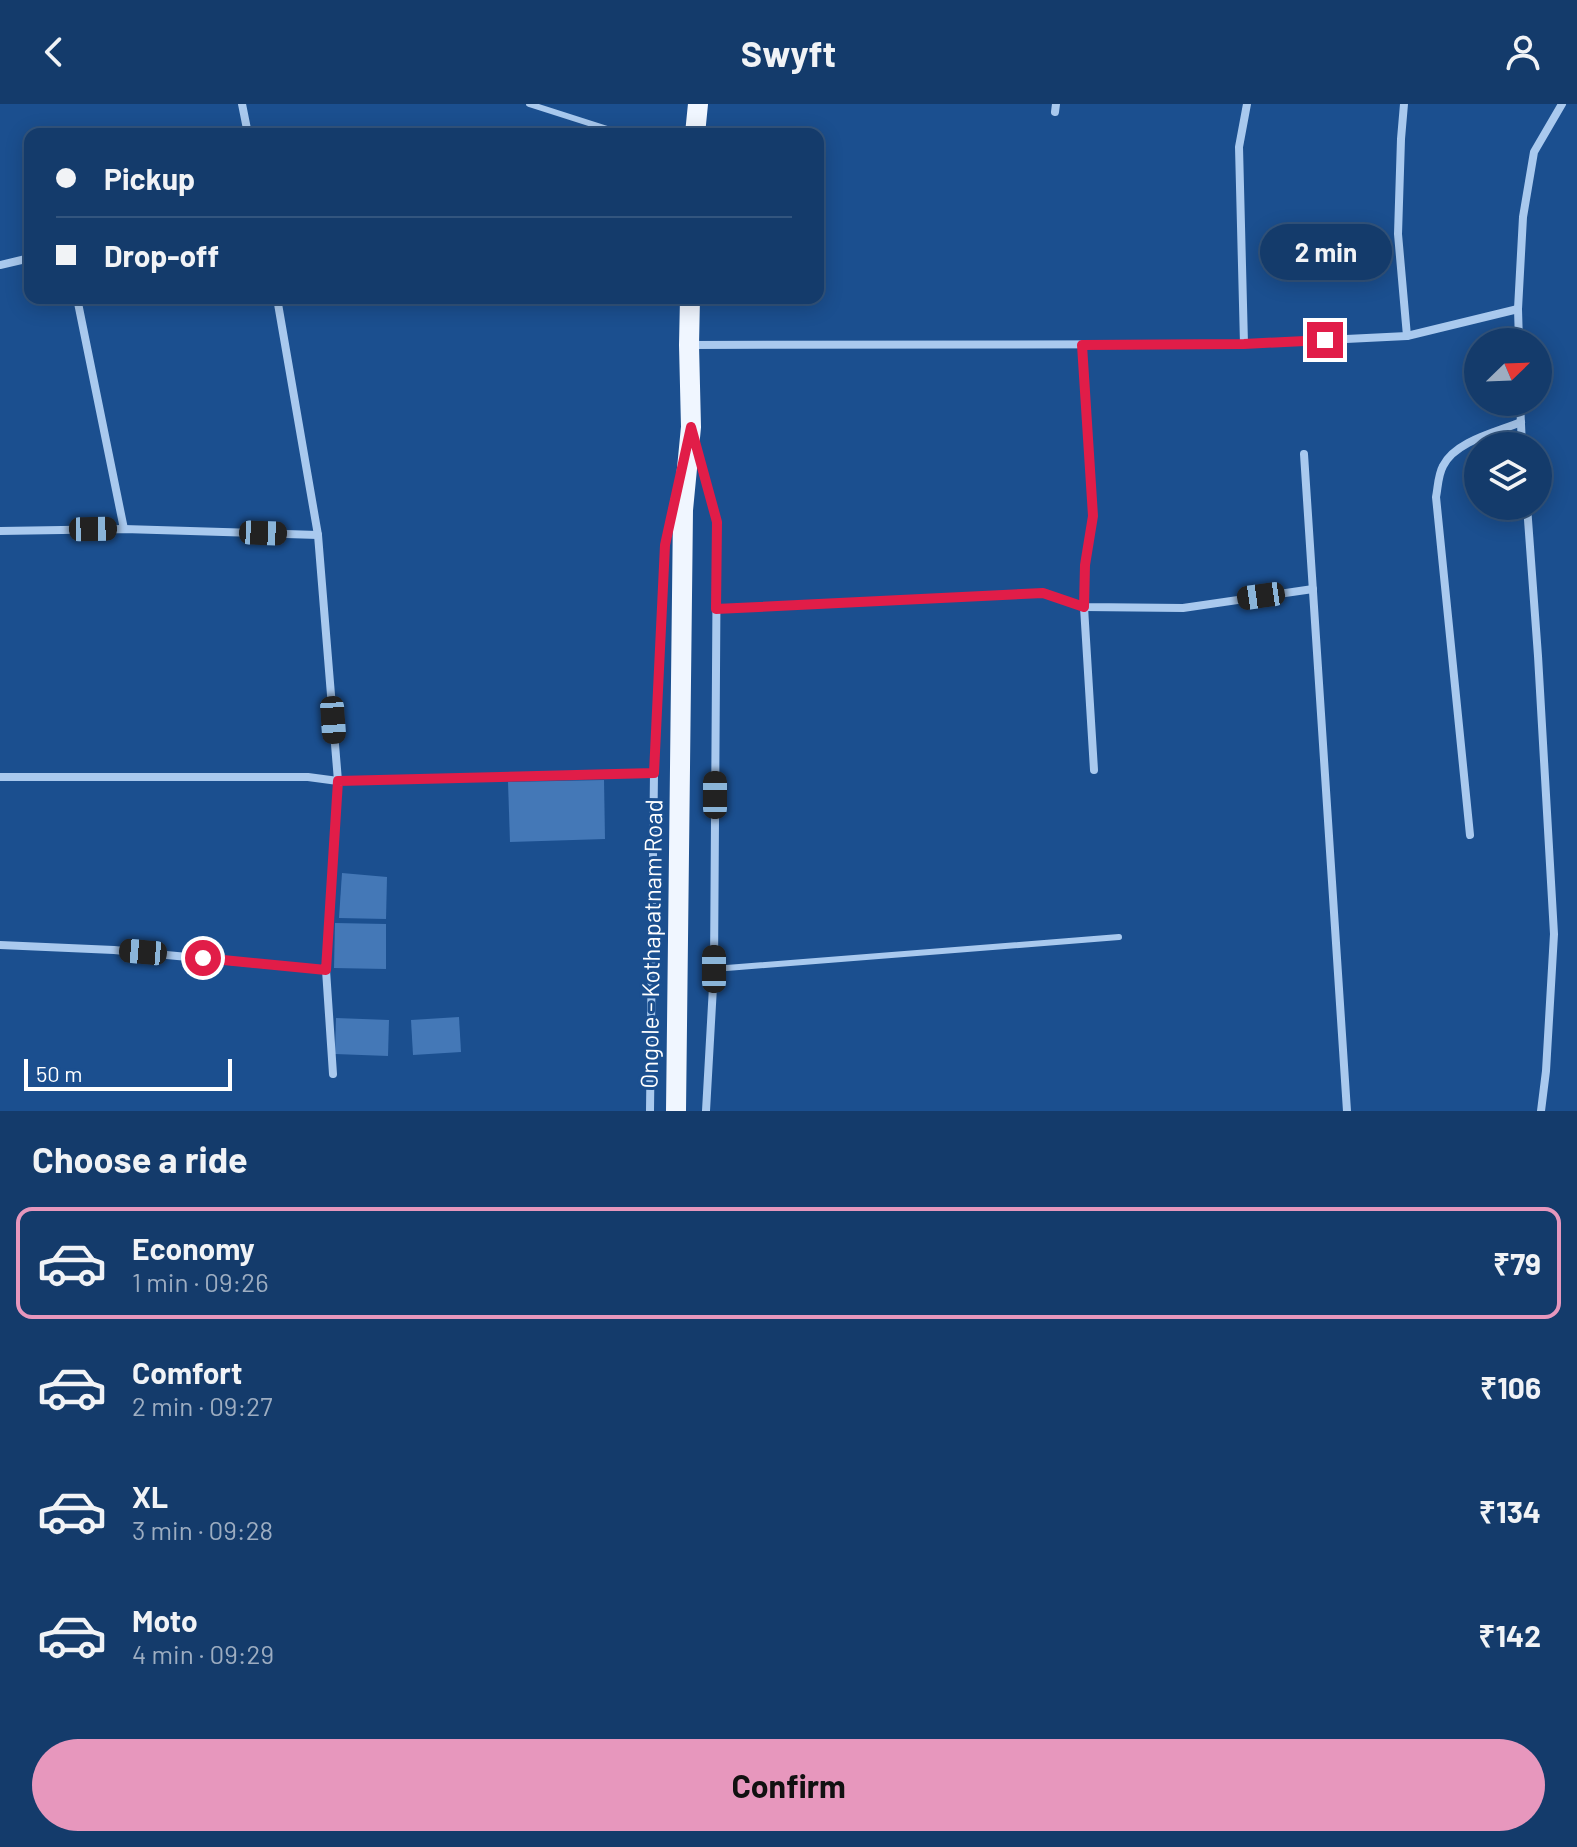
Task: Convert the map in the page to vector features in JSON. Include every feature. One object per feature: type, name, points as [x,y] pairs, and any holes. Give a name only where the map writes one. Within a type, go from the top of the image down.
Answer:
[{"type":"main road","points":[[696,128],[698,104]]},
{"type":"main road","name":"Ongole - Kothapatnam Road","points":[[676,1111],[683,510],[691,427],[690,304]]},
{"type":"street","points":[[242,104],[247,128]]},
{"type":"street","points":[[1244,344],[1239,147],[1247,104]]},
{"type":"street","points":[[1404,104],[1398,234],[1407,336]]},
{"type":"street","points":[[1519,328],[1523,217],[1534,152],[1562,104]]},
{"type":"street","points":[[0,265],[24,259]]},
{"type":"street","points":[[78,304],[124,529]]},
{"type":"street","points":[[278,304],[318,535],[338,781],[326,970],[333,1074]]},
{"type":"street","points":[[689,345],[1244,344],[1407,336],[1518,309]]},
{"type":"street","points":[[1082,345],[1093,516],[1085,565],[1084,607],[1094,770]]},
{"type":"street","points":[[1521,416],[1521,432]]},
{"type":"street","points":[[1470,835],[1436,497],[1441,468],[1450,454],[1463,445],[1521,422]]},
{"type":"street","points":[[691,427],[717,522],[714,969],[706,1111]]},
{"type":"street","points":[[650,1111],[654,773],[665,545],[691,427]]},
{"type":"street","points":[[1304,454],[1347,1111]]},
{"type":"street","points":[[1528,520],[1554,934],[1541,1111]]},
{"type":"street","points":[[0,531],[124,529],[318,535]]},
{"type":"street","points":[[716,609],[1043,593],[1084,607],[1183,608],[1313,589]]},
{"type":"street","points":[[0,777],[308,777],[338,781],[654,773]]},
{"type":"street","points":[[0,945],[114,950],[326,970]]},
{"type":"lane","points":[[529,104],[604,128]]},
{"type":"lane","points":[[714,969],[1119,937]]},
{"type":"building","points":[[604,780],[605,839],[510,842],[508,782]]},
{"type":"building","points":[[342,873],[387,877],[386,919],[339,918]]},
{"type":"building","points":[[335,923],[386,924],[386,969],[334,968]]},
{"type":"building","points":[[459,1017],[461,1052],[413,1055],[411,1020]]},
{"type":"building","points":[[336,1018],[389,1020],[388,1056],[335,1054]]},
{"type":"route","points":[[203,958],[326,970],[338,781],[654,773],[665,545],[691,427],[717,522],[716,609],[1043,593],[1084,607],[1085,565],[1093,516],[1082,345],[1325,340]]}]
